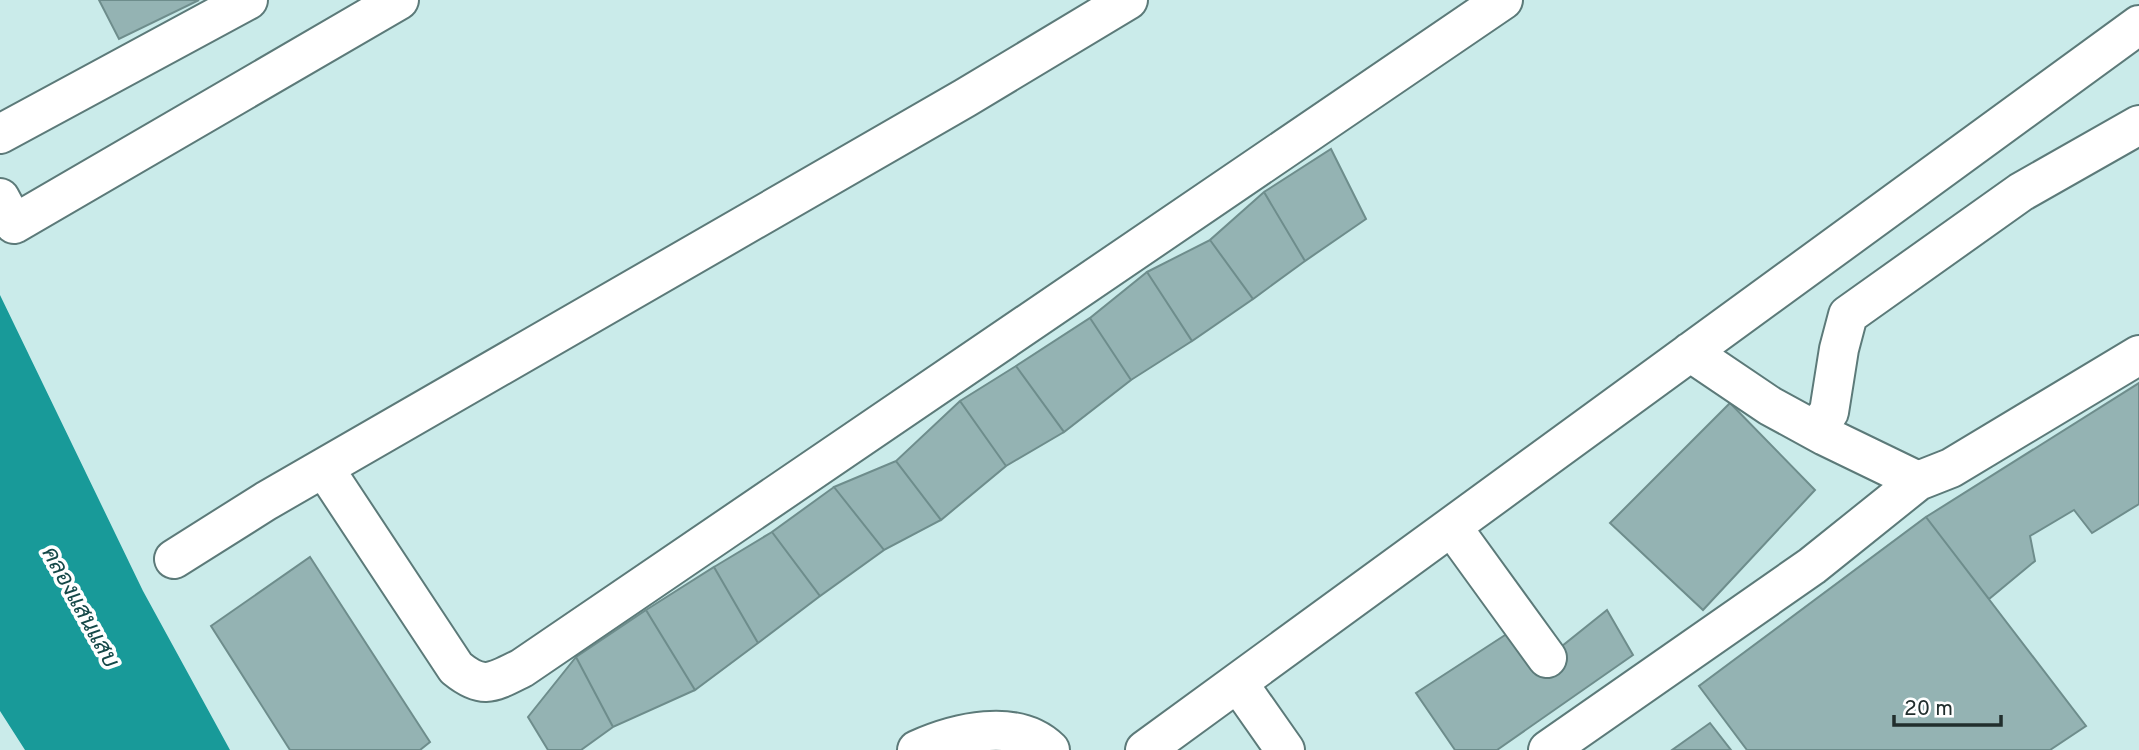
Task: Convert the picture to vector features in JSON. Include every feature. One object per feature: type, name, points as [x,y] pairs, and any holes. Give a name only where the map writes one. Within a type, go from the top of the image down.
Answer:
[{"type":"street","points":[[0,134],[248,0]]},
{"type":"street","points":[[0,198],[14,223],[398,0]]},
{"type":"street","points":[[174,559],[266,501],[965,98],[1128,0]]},
{"type":"street","points":[[324,468],[456,668],[472,681],[495,681],[522,668],[1503,0]]},
{"type":"street","points":[[1145,750],[2139,25]]},
{"type":"street","points":[[1815,430],[1829,412],[1839,349],[1848,315],[2021,192],[2139,125]]},
{"type":"street","points":[[1690,352],[1770,406],[1918,481]]},
{"type":"street","points":[[1548,750],[1812,566],[1918,481],[1951,468],[2139,355]]},
{"type":"street","points":[[1452,527],[1547,658]]},
{"type":"street","points":[[1238,683],[1285,750]]},
{"type":"street","points":[[917,750],[974,732],[1017,733],[1041,741],[1050,750]]},
{"type":"water","name":"คลองแสนแสบ","points":[[0,295],[143,591],[230,750],[25,750],[0,711]]},
{"type":"building","points":[[99,0],[199,0],[119,39]]},
{"type":"building","points":[[1331,149],[1366,219],[1305,261],[1264,192]]},
{"type":"building","points":[[1264,192],[1305,261],[1253,299],[1210,240]]},
{"type":"building","points":[[1210,240],[1253,299],[1192,341],[1147,272]]},
{"type":"building","points":[[1147,272],[1192,341],[1131,380],[1090,318]]},
{"type":"building","points":[[1090,318],[1131,380],[1064,432],[1016,366]]},
{"type":"building","points":[[1016,366],[1064,432],[1006,466],[960,401]]},
{"type":"building","points":[[2139,383],[2139,504],[2092,533],[2074,510],[2030,536],[2035,561],[1989,599],[1926,517]]},
{"type":"building","points":[[960,401],[1006,466],[941,520],[896,461]]},
{"type":"building","points":[[1730,403],[1815,490],[1703,610],[1610,523]]},
{"type":"building","points":[[896,461],[941,520],[884,550],[834,487]]},
{"type":"building","points":[[834,487],[884,550],[820,596],[772,532]]},
{"type":"building","points":[[1926,517],[2086,726],[2050,750],[1747,750],[1699,686]]},
{"type":"building","points":[[772,532],[820,596],[758,643],[714,567]]},
{"type":"building","points":[[310,557],[430,742],[420,750],[290,750],[211,626]]},
{"type":"building","points":[[714,567],[758,643],[695,690],[646,610]]},
{"type":"building","points":[[646,610],[695,690],[613,727],[576,657]]},
{"type":"building","points":[[1607,610],[1633,655],[1497,750],[1455,750],[1416,693],[1522,624],[1547,658]]},
{"type":"building","points":[[576,657],[613,727],[581,750],[548,750],[528,717]]},
{"type":"building","points":[[1710,723],[1731,750],[1672,750]]}]
